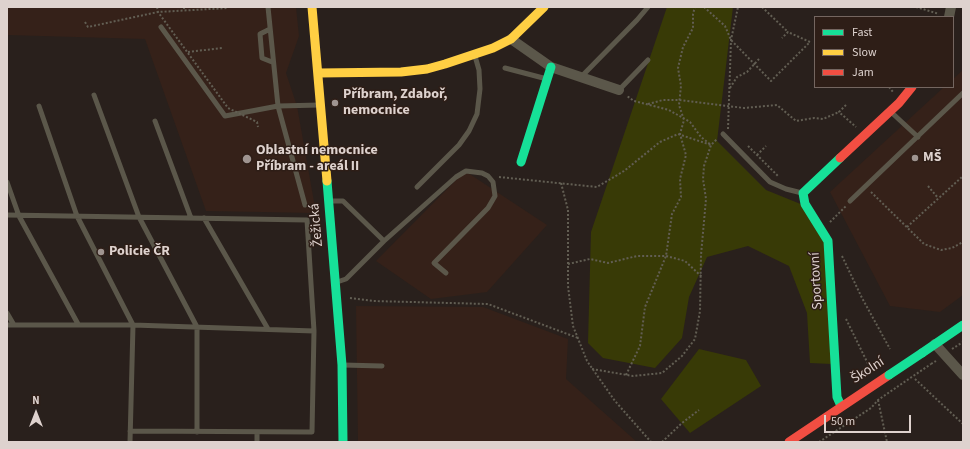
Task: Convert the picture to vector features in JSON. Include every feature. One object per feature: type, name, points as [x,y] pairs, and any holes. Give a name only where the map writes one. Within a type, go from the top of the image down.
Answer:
[{"type":"street","name":"Žežická","points":[[312,7],[330,201],[342,365],[343,442]]},
{"type":"street","points":[[319,73],[401,72],[427,69],[474,55],[510,39],[530,22],[544,7]]},
{"type":"street","points":[[945,16],[951,7]]},
{"type":"street","points":[[510,39],[552,67],[619,90]]},
{"type":"street","points":[[521,162],[552,67]]},
{"type":"street","points":[[803,193],[890,111],[911,88]]},
{"type":"street","name":"Sportovní","points":[[803,193],[805,204],[822,229],[828,241],[837,397],[841,406]]},
{"type":"street","name":"Školní","points":[[789,442],[963,325]]},
{"type":"street","points":[[935,344],[963,374]]},
{"type":"lane","name":"Žežická","points":[[268,7],[272,62],[278,106],[305,205]]},
{"type":"lane","points":[[581,77],[648,7]]},
{"type":"lane","points":[[161,27],[225,116],[278,106],[321,105]]},
{"type":"lane","points":[[270,29],[260,34],[262,58],[272,62]]},
{"type":"lane","points":[[417,187],[459,145],[469,131],[474,119],[480,89],[479,70],[474,55]]},
{"type":"lane","points":[[619,90],[648,60]]},
{"type":"lane","points":[[506,68],[548,79]]},
{"type":"lane","points":[[850,201],[963,93]]},
{"type":"lane","points":[[94,96],[139,218],[197,327],[197,432]]},
{"type":"lane","points":[[39,106],[77,216],[134,325],[130,442]]},
{"type":"lane","points":[[890,111],[918,137]]},
{"type":"lane","points":[[155,121],[192,218]]},
{"type":"lane","points":[[722,134],[770,182],[786,189],[803,193]]},
{"type":"lane","points":[[336,282],[346,279],[384,241],[461,173],[475,172],[488,176],[495,188],[496,196],[493,202],[434,263],[446,274]]},
{"type":"lane","points":[[7,182],[19,216],[78,324]]},
{"type":"lane","points":[[330,201],[343,202],[384,241]]},
{"type":"lane","points":[[7,216],[307,220],[314,331],[312,432],[130,431]]},
{"type":"lane","points":[[204,218],[268,329]]},
{"type":"lane","points":[[7,313],[14,325]]},
{"type":"lane","points":[[7,325],[134,325],[314,331]]},
{"type":"lane","points":[[342,365],[382,366]]},
{"type":"lane","points":[[257,432],[257,442]]},
{"type":"path","points":[[157,7],[158,12],[228,108],[257,122],[258,127]]},
{"type":"path","points":[[626,375],[640,346],[645,307],[666,256],[672,214],[681,197],[680,179],[686,154],[680,134],[683,118],[679,105],[681,86],[678,68],[683,47],[693,28],[693,14],[695,7]]},
{"type":"path","points":[[704,7],[725,26],[731,40],[771,81],[810,42],[788,32],[762,7]]},
{"type":"path","points":[[734,133],[729,127],[731,40],[738,7]]},
{"type":"path","points":[[916,7],[945,16]]},
{"type":"path","points":[[85,22],[88,27],[158,12],[228,8]]},
{"type":"path","points":[[782,38],[788,32]]},
{"type":"path","points":[[187,52],[222,48]]},
{"type":"path","points":[[730,89],[737,77],[747,72],[759,59]]},
{"type":"path","points":[[890,88],[893,90],[894,94]]},
{"type":"path","points":[[619,90],[634,101],[669,110],[690,122],[701,137],[711,145]]},
{"type":"path","points":[[646,104],[663,100],[680,100],[744,108],[777,105],[796,121],[814,118],[823,119],[839,112],[846,105]]},
{"type":"path","points":[[839,112],[860,131]]},
{"type":"path","points":[[488,176],[597,187],[624,171],[660,142],[680,134],[711,145]]},
{"type":"path","points":[[592,369],[633,376],[662,373],[682,356],[695,338],[700,311],[702,277],[701,255],[706,199],[703,179],[704,166],[711,145],[722,134]]},
{"type":"path","points":[[746,144],[782,180]]},
{"type":"path","points":[[757,154],[766,146]]},
{"type":"path","points":[[907,227],[962,178]]},
{"type":"path","points":[[561,184],[568,210],[568,286],[573,326],[587,361],[592,369],[615,402],[651,442]]},
{"type":"path","points":[[866,186],[924,244],[941,250],[952,248],[963,242]]},
{"type":"path","points":[[928,186],[938,198]]},
{"type":"path","points":[[822,229],[840,213],[850,201]]},
{"type":"path","points":[[839,252],[839,258]]},
{"type":"path","points":[[568,264],[590,259],[608,263],[637,256],[666,256],[685,261],[702,277]]},
{"type":"path","name":"Sportovní","points":[[845,263],[865,305],[890,349]]},
{"type":"path","points":[[337,296],[373,301],[488,304],[578,338]]},
{"type":"path","points":[[844,313],[846,321],[877,382]]},
{"type":"path","points":[[820,442],[871,408],[878,400],[931,364]]},
{"type":"path","points":[[915,379],[963,424]]},
{"type":"path","points":[[878,400],[887,442]]},
{"type":"path","points":[[662,442],[682,423],[699,410]]},
{"type":"shaded area","name":"Oblastní nemocnice Příbram - areál II","points":[[7,7],[296,7],[299,36],[286,73],[297,106],[316,213],[206,211],[145,39],[7,35]]},
{"type":"shaded area","points":[[667,7],[733,7],[717,141],[766,190],[803,205],[825,239],[832,364],[810,363],[807,313],[789,266],[748,246],[707,257],[689,297],[682,338],[655,368],[603,358],[588,343],[591,232]]},
{"type":"shaded area","name":"MŠ","points":[[963,70],[963,295],[940,312],[890,306],[830,192],[943,88],[954,88],[954,78]]},
{"type":"shaded area","points":[[465,171],[547,225],[487,292],[431,299],[376,261]]},
{"type":"shaded area","points":[[356,306],[483,307],[568,339],[566,379],[637,442],[358,442]]},
{"type":"shaded area","points":[[699,349],[746,360],[761,386],[690,433],[661,399]]},
{"type":"traffic: fast","points":[[521,162],[551,67]]},
{"type":"traffic: fast","points":[[840,158],[803,193],[805,204],[828,241],[837,397],[841,406]]},
{"type":"traffic: fast","points":[[327,181],[342,365],[343,442]]},
{"type":"traffic: fast","points":[[922,353],[963,325]]},
{"type":"traffic: fast","points":[[889,375],[922,353]]},
{"type":"traffic: slow","points":[[312,7],[327,181]]},
{"type":"traffic: slow","points":[[319,73],[401,72],[427,69],[445,64],[493,48],[511,39],[544,7]]},
{"type":"traffic: jam","points":[[840,158],[899,103],[911,88]]},
{"type":"traffic: jam","points":[[789,442],[889,375]]},
{"type":"place","name":"Příbram, Zdaboř, nemocnice","points":[[335,103]]},
{"type":"place","name":"MŠ","points":[[915,158]]},
{"type":"place","name":"Oblastní nemocnice Příbram - areál II","points":[[247,159]]},
{"type":"place","name":"Policie ČR","points":[[101,252]]}]
